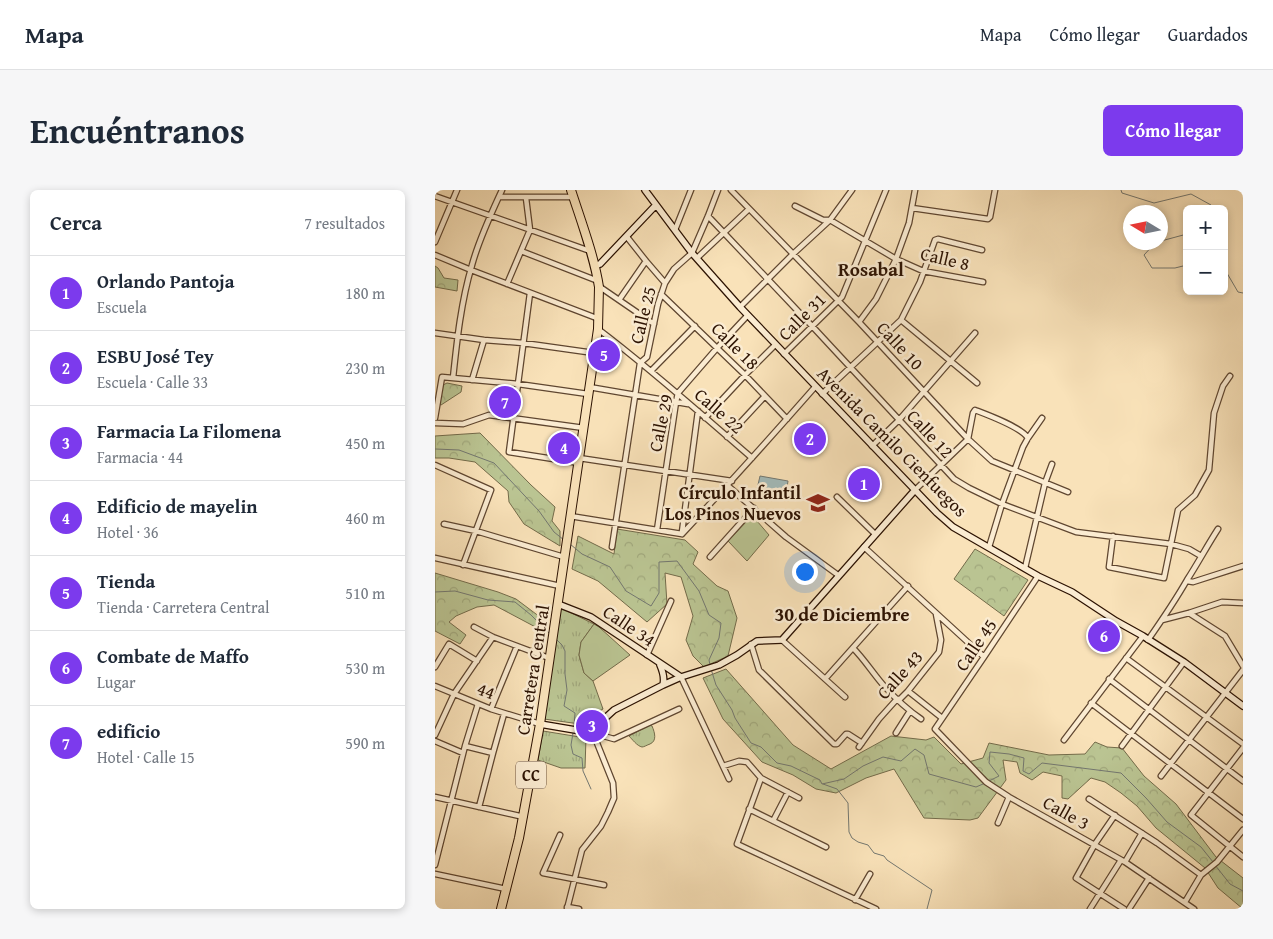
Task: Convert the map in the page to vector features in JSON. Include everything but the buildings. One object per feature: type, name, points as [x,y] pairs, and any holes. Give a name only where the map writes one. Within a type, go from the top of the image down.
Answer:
[{"type":"highway","name":"CC","points":[[565,554],[599,319],[599,284],[572,194]]},
{"type":"highway","name":"Carretera Central","points":[[501,909],[523,817],[540,724],[565,554]]},
{"type":"main road","name":"Avenida Camilo Cienfuegos","points":[[645,190],[655,206],[739,308],[953,527],[1038,576],[1072,592],[1183,662],[1243,706]]},
{"type":"main road","points":[[595,266],[600,264],[627,237],[655,206]]},
{"type":"main road","points":[[593,733],[614,710],[663,685],[719,665],[757,641],[782,640],[915,490]]},
{"type":"main road","name":"Calle 34","points":[[558,604],[591,618],[681,677]]},
{"type":"main road","points":[[660,665],[665,680],[663,685]]},
{"type":"main road","name":"44","points":[[540,724],[593,733]]},
{"type":"street","points":[[435,242],[457,190]]},
{"type":"street","points":[[453,378],[463,297],[490,216],[502,190]]},
{"type":"street","points":[[675,230],[691,190]]},
{"type":"street","name":"Calle 25","points":[[612,547],[640,362],[647,357],[665,282],[674,269],[695,255],[718,190]]},
{"type":"street","name":"Calle 10","points":[[731,190],[859,322],[967,439],[992,461],[1068,492]]},
{"type":"street","points":[[739,308],[830,220],[852,190]]},
{"type":"street","name":"Calle 31","points":[[784,354],[842,296],[886,190]]},
{"type":"street","points":[[859,322],[877,298],[896,259],[909,223],[915,190]]},
{"type":"street","points":[[912,208],[988,220],[995,190]]},
{"type":"street","points":[[499,197],[526,198],[572,194]]},
{"type":"street","points":[[435,196],[590,251]]},
{"type":"street","points":[[507,284],[530,230],[526,198]]},
{"type":"street","name":"Calle 8","points":[[795,206],[823,220],[830,220],[896,259],[923,271],[983,282]]},
{"type":"street","points":[[695,255],[724,233],[749,209]]},
{"type":"street","name":"Calle 12","points":[[709,216],[954,479],[1002,504],[1076,532],[1171,544],[1189,549],[1201,556]]},
{"type":"street","points":[[627,237],[665,282]]},
{"type":"street","points":[[822,394],[901,320],[920,282],[935,240],[982,250]]},
{"type":"street","points":[[521,251],[599,284],[655,324]]},
{"type":"street","points":[[435,255],[599,319]]},
{"type":"street","points":[[619,300],[646,261]]},
{"type":"street","points":[[530,293],[509,452],[625,465],[732,481]]},
{"type":"street","name":"Calle 18","points":[[661,294],[745,375],[787,419]]},
{"type":"street","name":"Calle 29","points":[[657,530],[675,402],[678,394],[747,316]]},
{"type":"street","points":[[901,320],[977,383]]},
{"type":"street","points":[[651,371],[695,326]]},
{"type":"street","name":"Calle 22","points":[[598,329],[651,371],[751,458]]},
{"type":"street","points":[[872,446],[924,393],[975,332]]},
{"type":"street","points":[[435,333],[594,353]]},
{"type":"street","points":[[472,380],[483,340]]},
{"type":"street","name":"Calle 31","points":[[705,418],[775,345]]},
{"type":"street","points":[[1113,536],[1109,567],[1164,578],[1178,510],[1195,495],[1209,470],[1214,413],[1223,386],[1230,376]]},
{"type":"street","points":[[435,418],[442,377],[635,395],[689,404]]},
{"type":"street","points":[[681,534],[728,486],[815,387]]},
{"type":"street","points":[[727,437],[765,396]]},
{"type":"street","points":[[915,490],[967,439],[975,410],[1016,428],[1028,438]]},
{"type":"street","points":[[681,534],[698,411]]},
{"type":"street","points":[[435,423],[463,424],[489,415],[584,428]]},
{"type":"street","points":[[989,547],[1002,504],[1023,447],[1042,418]]},
{"type":"street","points":[[435,464],[491,490],[463,565]]},
{"type":"street","points":[[1025,568],[1045,484],[1053,464]]},
{"type":"street","points":[[728,486],[797,545],[838,576]]},
{"type":"street","points":[[837,497],[875,534]]},
{"type":"street","points":[[710,557],[753,508]]},
{"type":"street","points":[[570,516],[681,534]]},
{"type":"street","points":[[444,524],[565,554]]},
{"type":"street","points":[[1065,740],[1109,679],[1162,620],[1218,529]]},
{"type":"street","points":[[864,547],[985,657]]},
{"type":"street","points":[[435,558],[560,586]]},
{"type":"street","points":[[1187,581],[1193,582],[1243,566]]},
{"type":"street","name":"Calle 45","points":[[935,729],[1038,576]]},
{"type":"street","points":[[825,679],[908,586]]},
{"type":"street","points":[[647,655],[671,601]]},
{"type":"street","points":[[1162,620],[1222,602],[1242,605]]},
{"type":"street","points":[[1189,613],[1225,636],[1243,666]]},
{"type":"street","name":"Calle 43","points":[[751,644],[759,670],[834,744],[837,744],[846,734],[849,734],[860,745],[879,719],[897,699],[900,699],[908,691],[939,652],[941,640],[936,614]]},
{"type":"street","points":[[474,626],[493,637],[549,658]]},
{"type":"street","points":[[435,735],[454,694],[493,637]]},
{"type":"street","points":[[782,640],[845,697]]},
{"type":"street","points":[[435,667],[449,644],[477,661]]},
{"type":"street","points":[[491,709],[517,646]]},
{"type":"street","points":[[853,648],[897,699],[921,719]]},
{"type":"street","points":[[1126,658],[1243,744]]},
{"type":"street","points":[[1122,746],[1183,662]]},
{"type":"street","points":[[1161,776],[1242,673]]},
{"type":"street","points":[[681,677],[729,779]]},
{"type":"street","points":[[1109,679],[1243,781]]},
{"type":"street","name":"44","points":[[435,686],[504,714],[540,724]]},
{"type":"street","points":[[908,691],[942,718]]},
{"type":"street","points":[[1091,703],[1243,819]]},
{"type":"street","points":[[435,865],[463,752],[478,704]]},
{"type":"street","name":"44","points":[[593,733],[614,739],[679,709]]},
{"type":"street","points":[[896,733],[910,711]]},
{"type":"street","points":[[479,807],[504,714]]},
{"type":"street","name":"Calle 3","points":[[935,729],[986,782],[1123,861],[1194,909]]},
{"type":"street","points":[[579,909],[567,908],[582,850],[601,826],[614,798],[613,784],[593,733]]},
{"type":"street","points":[[435,741],[463,752]]},
{"type":"street","points":[[465,746],[493,753]]},
{"type":"street","points":[[1243,748],[1191,815],[1243,857]]},
{"type":"street","points":[[723,766],[739,761],[747,762],[761,778],[799,798]]},
{"type":"street","points":[[761,778],[737,844],[876,909]]},
{"type":"street","points":[[773,821],[788,792]]},
{"type":"street","points":[[998,823],[1009,796]]},
{"type":"street","points":[[435,797],[523,817]]},
{"type":"street","points":[[1089,800],[1142,833],[1201,875]]},
{"type":"street","points":[[749,809],[826,847]]},
{"type":"street","points":[[1115,815],[1095,844],[1076,878],[1124,909]]},
{"type":"street","points":[[1185,902],[1201,875],[1217,862],[1243,830]]},
{"type":"street","points":[[1091,909],[1142,833]]},
{"type":"street","points":[[560,835],[543,873],[604,885]]},
{"type":"street","points":[[435,874],[506,890]]},
{"type":"street","points":[[855,900],[870,874]]},
{"type":"street","points":[[1129,909],[1149,878]]},
{"type":"green space","points":[[435,266],[444,278],[458,280],[457,291],[435,287]]},
{"type":"green space","points":[[447,383],[462,386],[461,392],[441,405],[439,404],[443,385]]},
{"type":"green space","points":[[480,433],[555,507],[552,521],[560,531],[560,546],[524,524],[509,502],[508,491],[475,462],[435,458],[435,436]]},
{"type":"green space","points":[[752,519],[757,521],[769,535],[747,561],[728,541],[747,521]]},
{"type":"green space","points":[[617,529],[685,540],[698,552],[693,564],[717,586],[728,591],[737,618],[728,656],[704,667],[693,656],[686,640],[693,616],[681,577],[665,573],[667,604],[647,622],[598,581],[572,569],[578,536],[614,554]]},
{"type":"green space","points":[[975,549],[1028,580],[1004,616],[954,579]]},
{"type":"green space","points":[[435,573],[516,599],[544,620],[543,631],[494,605],[477,607],[456,616],[449,622],[466,635],[460,644],[435,631]]},
{"type":"green space","points":[[561,608],[594,624],[581,642],[579,655],[584,673],[593,681],[603,709],[596,713],[587,725],[544,719]]},
{"type":"green space","points":[[594,624],[630,655],[593,681],[584,673],[579,655],[581,642]]},
{"type":"green space","points":[[726,669],[793,745],[831,769],[891,736],[926,740],[934,737],[961,764],[983,758],[989,743],[1049,755],[1085,754],[1095,742],[1107,747],[1122,748],[1144,776],[1176,804],[1216,857],[1243,878],[1243,909],[1218,888],[1205,868],[1156,828],[1137,806],[1105,782],[1091,778],[1068,799],[1062,798],[1062,776],[1043,772],[1032,780],[1020,773],[1017,762],[1003,760],[1006,780],[978,818],[970,820],[924,818],[894,769],[866,778],[836,793],[816,789],[793,775],[762,762],[723,719],[703,678]]},
{"type":"green space","points":[[650,725],[655,736],[652,743],[643,747],[636,744],[629,736]]},
{"type":"green space","points":[[543,731],[586,738],[585,768],[561,768],[538,760]]},
{"type":"water","points":[[760,476],[788,481],[786,494],[757,489]]},
{"type":"waterway","points":[[1121,190],[1122,193],[1154,203],[1191,194],[1211,205]]},
{"type":"waterway","points":[[1168,239],[1183,235]]},
{"type":"waterway","points":[[1149,250],[1144,255],[1152,268],[1183,266]]},
{"type":"waterway","points":[[1228,275],[1238,292],[1243,293]]},
{"type":"waterway","points":[[435,449],[459,450],[494,463],[539,511],[554,532],[564,540]]},
{"type":"waterway","points":[[570,544],[582,554],[610,567],[626,591],[651,606],[659,593],[659,562],[677,561],[699,591],[709,615],[721,623],[719,638],[709,660],[710,665]]},
{"type":"waterway","points":[[435,592],[455,591],[488,600],[515,602],[550,634]]},
{"type":"waterway","points":[[557,640],[565,651],[567,690],[564,706],[575,713],[574,727]]},
{"type":"waterway","points":[[711,669],[716,685],[751,743],[761,747],[777,763],[791,766],[820,780],[822,784],[844,779],[863,766],[883,757],[901,761],[915,749],[924,755],[929,774],[976,787],[983,784]]},
{"type":"waterway","points":[[573,733],[571,745],[573,754],[582,758],[583,771],[591,789]]},
{"type":"waterway","points":[[989,781],[999,776],[989,763],[990,752],[1024,758],[1023,771],[1029,774],[1042,763],[1121,773],[1167,822],[1201,847],[1213,862]]},
{"type":"waterway","points":[[823,784],[837,789],[848,803],[849,832],[852,838],[868,845],[874,853],[884,856],[887,860],[932,890],[927,909]]},
{"type":"waterway","points":[[1215,865],[1230,884],[1243,891]]},
{"type":"place","name":"Tienda","points":[[604,355]]},
{"type":"place","name":"edificio","points":[[505,402]]},
{"type":"place","name":"ESBU José Tey","points":[[810,439]]},
{"type":"place","name":"Edificio de mayelin","points":[[564,448]]},
{"type":"place","name":"Orlando Pantoja","points":[[864,484]]},
{"type":"place","name":"Círculo Infantil Los Pinos Nuevos","points":[[818,503]]},
{"type":"place","name":"Combate de Maffo","points":[[1104,636]]},
{"type":"place","name":"Farmacia La Filomena","points":[[592,726]]},
{"type":"district","name":"Rosabal","points":[[871,269]]},
{"type":"district","name":"30 de Diciembre","points":[[842,614]]}]
